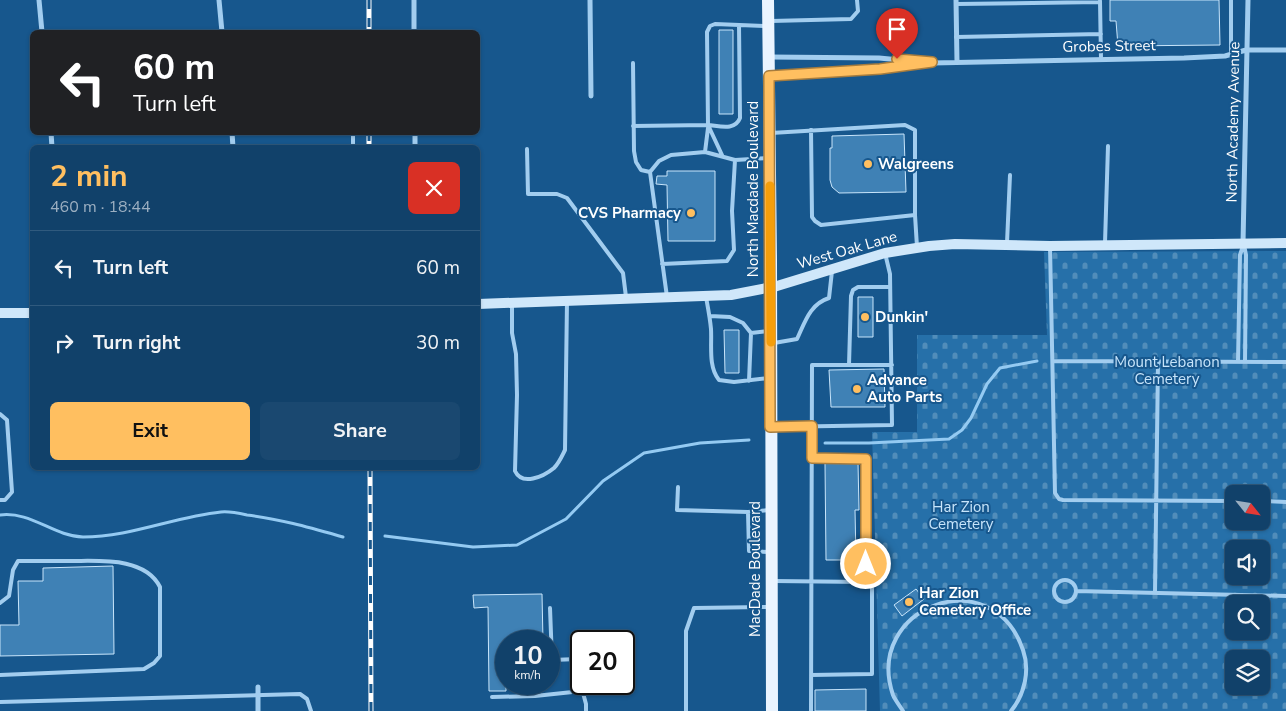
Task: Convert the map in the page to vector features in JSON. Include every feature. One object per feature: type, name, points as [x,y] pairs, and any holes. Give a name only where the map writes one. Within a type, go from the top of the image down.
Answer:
[{"type":"main road","name":"North Macdade Boulevard","points":[[768,0],[770,288]]},
{"type":"main road","name":"West Oak Lane","points":[[480,304],[731,295],[770,288],[885,253],[917,247],[955,244],[1050,246],[1286,243]]},
{"type":"main road","points":[[770,288],[770,427]]},
{"type":"main road","points":[[0,314],[30,313]]},
{"type":"main road","name":"MacDade Boulevard","points":[[770,427],[772,711]]},
{"type":"street","points":[[39,0],[42,30]]},
{"type":"street","points":[[219,0],[222,30]]},
{"type":"street","points":[[414,0],[414,30]]},
{"type":"street","points":[[590,0],[591,96]]},
{"type":"street","name":"North Academy Avenue","points":[[1243,244],[1248,0]]},
{"type":"street","points":[[956,2],[957,62]]},
{"type":"street","name":"Grobes Street","points":[[768,57],[879,58],[957,62],[1184,58],[1231,54],[1246,50],[1286,50]]},
{"type":"street","name":"Grobes Street","points":[[769,76],[864,71],[932,62]]},
{"type":"street","points":[[258,687],[258,711]]},
{"type":"lane","points":[[705,152],[708,126],[707,32],[710,26],[715,24],[739,25],[851,19],[858,11],[857,0]]},
{"type":"lane","points":[[1231,0],[1231,54]]},
{"type":"lane","points":[[956,2],[1100,1],[1101,59]]},
{"type":"lane","points":[[633,126],[733,127],[738,124],[740,118],[739,25]]},
{"type":"lane","points":[[956,37],[1101,34]]},
{"type":"lane","points":[[634,63],[634,151],[636,162],[641,170],[650,172]]},
{"type":"lane","points":[[769,133],[905,125],[915,130],[917,247]]},
{"type":"lane","points":[[708,126],[722,156]]},
{"type":"lane","points":[[811,130],[812,217],[815,221],[821,224],[915,215]]},
{"type":"lane","points":[[1105,245],[1108,146]]},
{"type":"lane","points":[[527,149],[528,194],[557,194],[567,198],[623,273],[626,300]]},
{"type":"lane","points":[[667,298],[650,172],[659,161],[671,155],[705,152],[735,160],[769,158]]},
{"type":"lane","points":[[662,264],[727,261],[734,250],[732,211],[735,160]]},
{"type":"lane","points":[[1007,245],[1010,175]]},
{"type":"lane","points":[[1238,362],[1240,255],[1243,244]]},
{"type":"lane","points":[[1243,244],[1246,255],[1245,362]]},
{"type":"lane","points":[[1050,246],[1054,494],[1063,500],[1225,501]]},
{"type":"lane","points":[[770,427],[892,426],[890,274],[885,253]]},
{"type":"lane","points":[[751,333],[771,338],[798,339],[806,318],[814,307],[822,300],[830,298],[832,269]]},
{"type":"lane","points":[[849,365],[851,296],[854,290],[858,288],[890,287]]},
{"type":"lane","points":[[706,297],[710,316],[714,374],[719,380],[734,382],[771,378]]},
{"type":"lane","points":[[512,303],[512,332],[516,354],[517,395],[515,471],[520,478],[525,480],[536,477],[554,467],[565,450],[567,301]]},
{"type":"lane","points":[[710,316],[730,317],[744,323],[751,333],[750,380]]},
{"type":"lane","points":[[1053,361],[1286,362]]},
{"type":"lane","points":[[1155,592],[1158,362]]},
{"type":"lane","points":[[811,711],[812,365],[892,365]]},
{"type":"lane","points":[[0,414],[7,420],[12,492],[5,500],[0,500]]},
{"type":"lane","points":[[812,458],[866,459],[866,582]]},
{"type":"lane","points":[[678,487],[677,510],[748,512],[771,510]]},
{"type":"lane","points":[[1270,501],[1286,502]]},
{"type":"lane","points":[[748,512],[749,551],[771,552]]},
{"type":"lane","points":[[0,604],[9,596],[13,570],[18,561],[122,563],[150,574],[160,586],[160,656],[149,667],[144,669],[0,675]]},
{"type":"lane","points":[[771,581],[866,582],[872,586],[872,674],[811,675]]},
{"type":"lane","points":[[1062,581],[1070,581],[1076,591],[1075,597],[1066,603],[1059,601],[1054,592],[1056,585],[1062,581]]},
{"type":"lane","points":[[1076,591],[1286,596]]},
{"type":"lane","points":[[903,711],[894,696],[888,673],[891,650],[901,629],[925,609],[938,603],[962,600],[984,605],[1004,618],[1018,636],[1026,658],[1026,681],[1018,703],[1011,711]]},
{"type":"lane","points":[[686,711],[686,631],[694,608],[771,607]]},
{"type":"lane","points":[[550,608],[552,660],[570,659]]},
{"type":"lane","points":[[492,697],[535,696],[570,692]]},
{"type":"lane","points":[[0,702],[300,694],[307,699],[311,711]]},
{"type":"lane","points":[[583,695],[586,711]]},
{"type":"green space","points":[[1286,251],[1286,711],[880,711],[872,432],[917,432],[917,335],[1047,335],[1044,252]]},
{"type":"building","points":[[1110,0],[1219,0],[1220,45],[1118,46],[1116,21],[1110,21]]},
{"type":"building","points":[[719,30],[733,30],[733,114],[719,114]]},
{"type":"building","name":"Walgreens","points":[[904,134],[906,192],[839,193],[832,187],[830,180],[830,148],[832,148],[832,136]]},
{"type":"building","name":"CVS Pharmacy","points":[[667,171],[715,171],[715,241],[668,241],[667,185],[656,184],[657,176],[667,176]]},
{"type":"building","name":"Dunkin'","points":[[858,297],[873,297],[873,337],[858,337]]},
{"type":"building","points":[[724,330],[739,330],[739,373],[725,373]]},
{"type":"building","name":"Advance Auto Parts","points":[[884,369],[885,407],[831,407],[829,370]]},
{"type":"building","points":[[825,463],[858,463],[859,510],[855,510],[856,560],[826,560]]},
{"type":"building","points":[[113,566],[114,654],[0,656],[0,625],[19,625],[18,581],[43,581],[43,568]]},
{"type":"building","name":"Har Zion Cemetery Office","points":[[916,589],[924,599],[902,616],[894,605]]},
{"type":"building","points":[[542,594],[543,630],[495,630],[495,691],[489,691],[488,607],[474,608],[473,595]]},
{"type":"building","points":[[866,689],[866,711],[815,711],[815,690]]},
{"type":"waterway","points":[[825,443],[949,439],[962,430],[971,418],[987,384],[1000,368],[1037,361]]},
{"type":"waterway","points":[[385,536],[473,547],[517,545],[566,519],[603,481],[644,453],[700,443],[749,440]]},
{"type":"waterway","points":[[0,515],[22,517],[62,533],[83,537],[118,534],[186,518],[227,512],[283,521],[343,537]]},
{"type":"railway","points":[[369,0],[369,30]]},
{"type":"railway","points":[[369,135],[369,145]]},
{"type":"railway","points":[[370,470],[371,711]]},
{"type":"slow traffic","points":[[770,186],[771,342]]},
{"type":"place","name":"Walgreens","points":[[868,164]]},
{"type":"place","name":"CVS Pharmacy","points":[[691,213]]},
{"type":"place","name":"Dunkin'","points":[[865,317]]},
{"type":"place","name":"Advance Auto Parts","points":[[857,389]]},
{"type":"place","name":"Har Zion Cemetery Office","points":[[909,602]]},
{"type":"route","points":[[866,564],[866,459],[812,458],[812,426],[770,427],[769,76],[880,69],[932,62],[897,59]]},
{"type":"park label","name":"Mount Lebanon Cemetery","points":[[1167,370]]},
{"type":"park label","name":"Har Zion Cemetery","points":[[961,516]]}]
